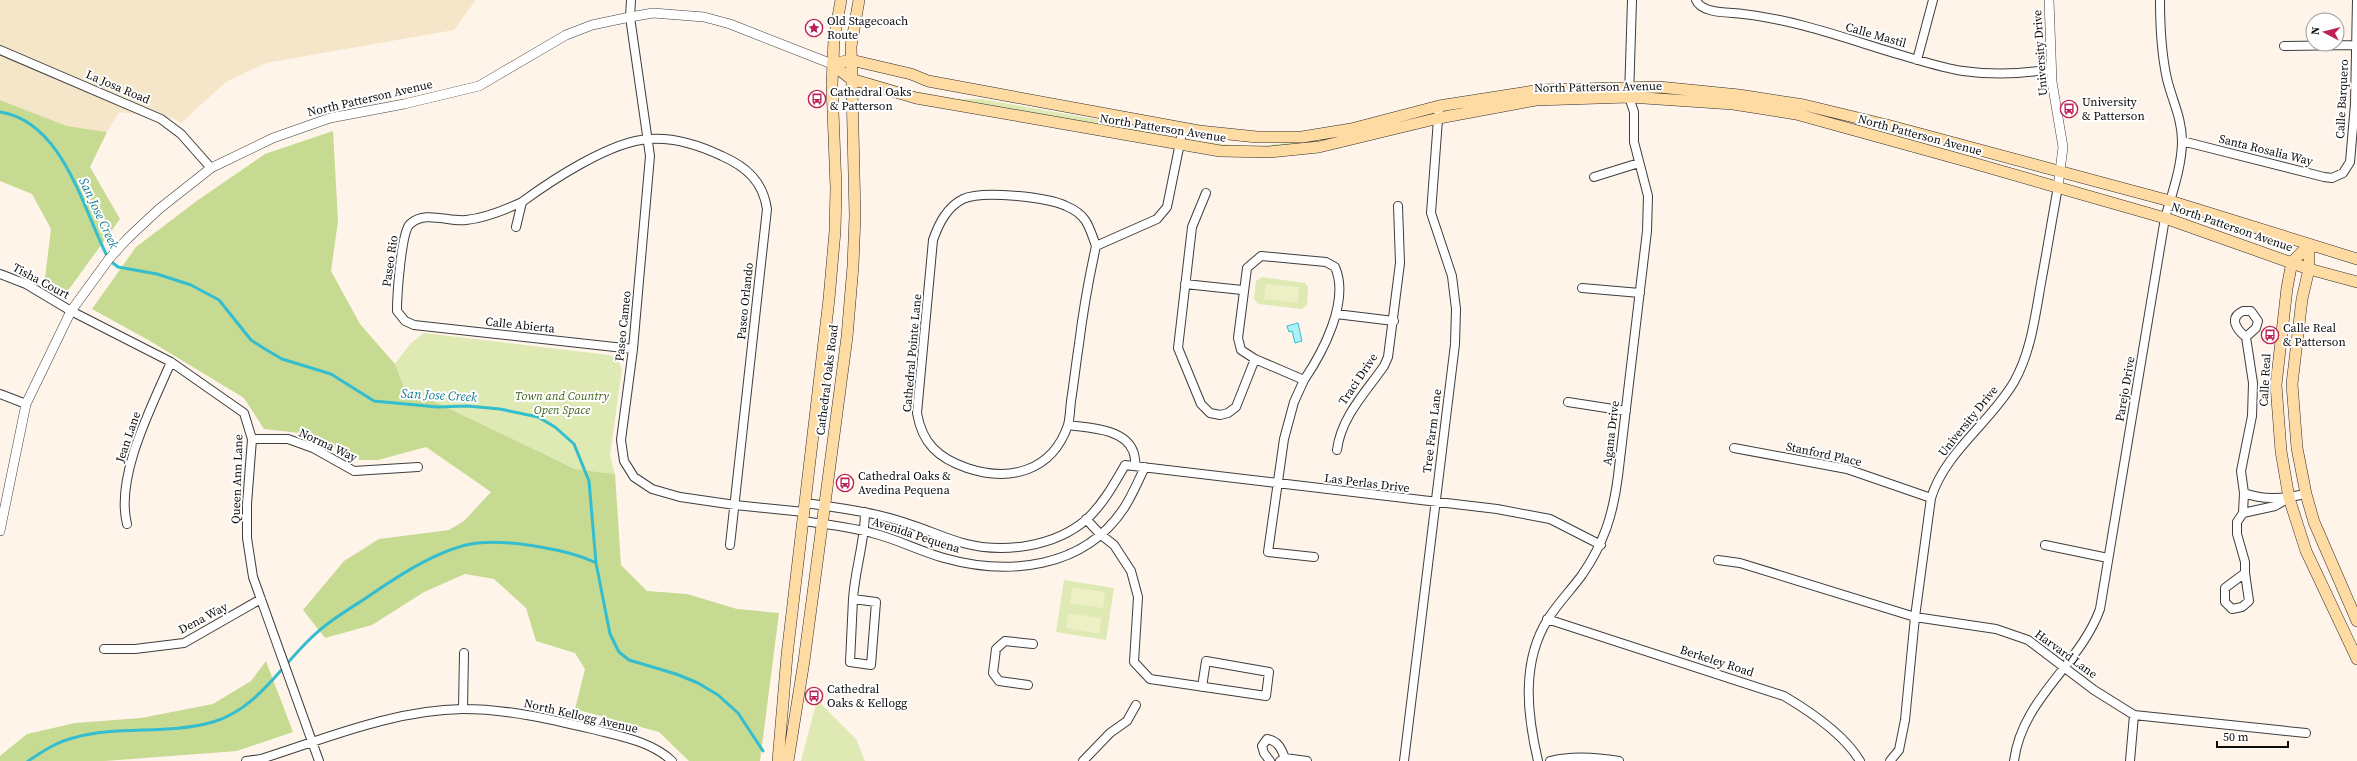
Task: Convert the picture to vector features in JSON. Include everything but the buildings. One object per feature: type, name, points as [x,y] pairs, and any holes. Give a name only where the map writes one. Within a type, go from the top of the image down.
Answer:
[{"type":"main road","name":"Cathedral Oaks Road","points":[[778,761],[787,655],[835,231],[832,64],[834,39],[841,0]]},
{"type":"main road","name":"Cathedral Oaks Road","points":[[788,761],[804,661],[822,524],[846,337],[853,266],[854,216],[851,60],[859,0]]},
{"type":"main road","name":"North Patterson Avenue","points":[[832,64],[851,60],[911,74],[928,81],[1183,128],[1257,137],[1302,137],[1351,130],[1439,106],[1540,90],[1629,92],[1704,91],[1804,105],[1895,127],[2060,173],[2170,201],[2357,259]]},
{"type":"main road","name":"North Patterson Avenue","points":[[832,64],[851,79],[916,98],[1220,151],[1293,150],[1354,140],[1439,118],[1536,100],[1629,92],[1796,114],[2165,218],[2309,269],[2357,282]]},
{"type":"main road","points":[[2292,262],[2309,244]]},
{"type":"main road","points":[[2309,244],[2309,269],[2302,299],[2292,384],[2297,448],[2306,494],[2324,548],[2357,621]]},
{"type":"main road","name":"Calle Real","points":[[2292,262],[2287,288],[2276,385],[2281,451],[2289,498],[2306,551],[2357,659]]},
{"type":"street","name":"Paseo Cameo","points":[[632,0],[630,17],[650,156],[648,196],[633,349],[621,440],[624,461],[634,477],[652,489],[680,497],[735,505],[804,512]]},
{"type":"street","name":"Agana Drive","points":[[1538,761],[1528,710],[1528,680],[1534,650],[1547,619],[1582,576],[1601,545],[1614,508],[1626,411],[1640,293],[1648,196],[1634,142],[1633,108],[1629,92],[1632,0]]},
{"type":"street","points":[[1917,60],[1933,0]]},
{"type":"street","name":"University Drive","points":[[1890,761],[1899,750],[1905,720],[1915,616],[1931,498],[1934,487],[1945,468],[2003,400],[2022,366],[2036,315],[2058,187],[2063,147],[2051,69],[2049,0]]},
{"type":"street","name":"Parejo Drive","points":[[2014,761],[2017,742],[2026,720],[2095,622],[2100,609],[2165,218],[2182,142],[2179,112],[2168,80],[2161,45],[2160,0]]},
{"type":"street","name":"Calle Barquero","points":[[2343,173],[2350,162],[2355,104],[2357,0]]},
{"type":"street","name":"Calle Mastil","points":[[1696,2],[1710,10],[1761,16],[1795,24],[1917,60],[1964,71],[2036,72],[2051,69]]},
{"type":"street","name":"North Patterson Avenue","points":[[0,531],[26,404],[71,311],[91,282],[127,239],[159,210],[211,168],[274,138],[330,118],[404,104],[479,86],[566,35],[592,26],[653,13],[704,17],[730,24],[832,64]]},
{"type":"street","points":[[2284,46],[2357,45]]},
{"type":"street","name":"La Josa Road","points":[[0,50],[161,119],[181,134],[211,168]]},
{"type":"street","name":"Tree Farm Lane","points":[[1404,761],[1455,344],[1456,309],[1452,276],[1431,213],[1439,106]]},
{"type":"street","points":[[1096,246],[1157,219],[1167,207],[1183,128]]},
{"type":"street","name":"Paseo Rio","points":[[405,321],[397,311],[404,236],[409,224],[422,216],[466,220],[505,210],[522,202],[556,178],[616,147],[648,139]]},
{"type":"street","name":"Paseo Orlando","points":[[648,139],[684,142],[728,158],[756,178],[765,196],[767,209],[730,545]]},
{"type":"street","name":"Santa Rosalia Way","points":[[2182,142],[2324,177],[2332,178],[2343,173]]},
{"type":"street","points":[[1594,177],[1639,162]]},
{"type":"street","points":[[1206,193],[1192,227],[1178,348],[1201,404],[1210,413],[1220,415],[1228,413],[1236,407],[1255,359]]},
{"type":"street","name":"Cathedral Pointe Lane","points":[[977,194],[993,194],[1065,205],[1086,221],[1096,246],[1085,297],[1068,425],[1058,444],[1039,464],[1026,471],[1011,475],[984,474],[962,466],[938,453],[927,443],[920,430],[917,414],[933,240],[938,223],[950,208],[963,199],[977,194]]},
{"type":"street","points":[[516,227],[522,202]]},
{"type":"street","name":"Traci Drive","points":[[1337,450],[1338,437],[1350,413],[1384,366],[1394,321],[1400,263],[1398,206]]},
{"type":"street","points":[[1304,380],[1255,359],[1241,350],[1238,338],[1242,290],[1247,268],[1261,256],[1326,262],[1335,267],[1340,277],[1336,314],[1318,359],[1304,380],[1294,402],[1284,439],[1276,484],[1268,552],[1314,558]]},
{"type":"street","name":"Tisha Court","points":[[0,274],[26,284],[71,311]]},
{"type":"street","points":[[1185,284],[1242,290]]},
{"type":"street","points":[[1582,288],[1640,293]]},
{"type":"street","name":"Queen Ann Lane","points":[[71,311],[171,362],[244,413],[252,439],[247,504],[247,538],[253,577],[319,761]]},
{"type":"street","points":[[1336,314],[1394,321]]},
{"type":"street","name":"Calle Abierta","points":[[405,321],[422,326],[633,349]]},
{"type":"street","points":[[2245,573],[2245,562],[2237,534],[2237,522],[2243,513],[2244,493],[2241,471],[2252,416],[2253,383],[2246,337]]},
{"type":"street","name":"Jean Lane","points":[[127,524],[124,512],[128,477],[136,445],[171,362]]},
{"type":"street","points":[[0,394],[26,404]]},
{"type":"street","points":[[1568,402],[1626,411]]},
{"type":"street","points":[[1068,425],[1115,433],[1133,450],[1136,466]]},
{"type":"street","name":"Norma Way","points":[[252,439],[288,440],[313,448],[354,471],[418,467]]},
{"type":"street","name":"Stanford Place","points":[[1734,448],[1847,469],[1931,498]]},
{"type":"street","name":"Avenida Pequena","points":[[804,512],[824,506],[865,512],[906,523],[964,544],[985,547],[1024,546],[1048,541],[1086,520],[1114,486],[1125,465]]},
{"type":"street","name":"Las Perlas Drive","points":[[1125,465],[1436,503],[1497,509],[1550,519],[1601,545]]},
{"type":"street","name":"Avenida Pequena","points":[[804,512],[822,524],[864,531],[942,558],[962,563],[1002,568],[1052,562],[1073,552],[1100,534],[1124,508],[1145,467]]},
{"type":"street","points":[[2244,493],[2262,498],[2289,498],[2306,494]]},
{"type":"street","points":[[2243,513],[2275,506],[2289,498]]},
{"type":"street","points":[[853,599],[876,602],[871,665],[850,662],[853,599],[855,570],[864,531],[865,512]]},
{"type":"street","points":[[1086,520],[1114,545],[1131,571],[1138,597],[1134,662],[1150,679],[1202,687],[1266,696],[1269,672],[1206,661],[1202,687]]},
{"type":"street","points":[[2045,545],[2108,558]]},
{"type":"street","name":"Harvard Lane","points":[[1718,560],[1740,563],[1915,616],[1996,628],[2028,640],[2094,690],[2134,715],[2306,733]]},
{"type":"street","name":"Dena Way","points":[[104,649],[135,649],[184,643],[261,599]]},
{"type":"street","name":"Berkeley Road","points":[[1547,619],[1784,696],[1803,707],[1834,732],[1856,754],[1860,761]]},
{"type":"street","points":[[1028,685],[999,681],[993,672],[993,666],[996,649],[1005,641],[1033,644]]},
{"type":"street","points":[[463,709],[464,653]]},
{"type":"street","points":[[1083,761],[1110,733],[1127,721],[1136,706]]},
{"type":"street","name":"North Kellogg Avenue","points":[[246,761],[261,759],[356,727],[405,716],[463,709],[511,712],[588,728],[630,739],[661,750],[672,761]]},
{"type":"street","points":[[2130,761],[2134,715]]},
{"type":"street","points":[[1270,761],[1264,753],[1262,746],[1267,739],[1274,740],[1280,748],[1283,760],[1307,761]]},
{"type":"street","points":[[1550,761],[1565,757],[1598,757],[1618,761]]},
{"type":"shaded area","points":[[0,0],[476,0],[454,30],[266,63],[226,82],[181,123],[173,118],[119,112],[107,132],[67,126],[0,100]]},
{"type":"green space","points":[[870,78],[914,91],[956,99],[981,99],[1152,129],[1167,137],[906,91],[870,81]]},
{"type":"green space","points":[[0,100],[67,126],[107,132],[90,167],[120,219],[67,292],[45,278],[51,229],[32,194],[0,181]]},
{"type":"green space","points":[[333,131],[338,221],[331,271],[360,324],[395,364],[404,387],[575,469],[615,474],[621,565],[647,591],[687,594],[737,609],[779,613],[760,761],[689,761],[659,732],[575,709],[585,669],[575,653],[536,641],[526,608],[494,579],[465,574],[424,592],[372,625],[325,638],[303,610],[344,561],[379,539],[449,530],[464,521],[491,492],[426,447],[378,460],[360,460],[309,434],[264,429],[244,398],[150,341],[92,309],[136,247],[198,200],[265,154]]},
{"type":"green space","points":[[1345,137],[1309,145],[1271,148],[1233,147],[1197,141],[1248,147]]},
{"type":"green space","points":[[1262,277],[1305,283],[1308,287],[1307,305],[1302,309],[1258,304],[1254,299],[1256,281]]},
{"type":"green space","points":[[1266,284],[1299,287],[1298,303],[1264,299]]},
{"type":"green space","name":"Town and Country Open Space","points":[[424,333],[609,355],[617,358],[622,369],[610,455],[615,474],[575,469],[404,387],[395,364],[410,344]]},
{"type":"green space","points":[[1064,580],[1114,588],[1106,640],[1056,632]]},
{"type":"green space","points":[[1072,587],[1105,592],[1103,608],[1070,603]]},
{"type":"green space","points":[[1068,613],[1101,618],[1099,634],[1066,628]]},
{"type":"green space","points":[[266,661],[293,732],[237,751],[105,761],[0,761],[0,756],[27,734],[75,723],[141,718],[213,704],[251,681]]},
{"type":"green space","points":[[817,700],[856,739],[865,761],[801,761]]},
{"type":"water","points":[[1298,323],[1302,341],[1295,343],[1292,331],[1289,332],[1287,326]]},
{"type":"waterway","name":"San Jose Creek","points":[[0,112],[22,119],[40,132],[56,150],[69,171],[109,260],[118,267],[157,274],[191,285],[219,300],[251,340],[265,349],[282,359],[331,374],[374,401],[437,407],[467,406],[500,409],[538,417],[555,427],[574,444],[589,481],[596,563],[610,634],[619,652],[629,660],[676,674],[698,683],[718,695],[738,713],[763,751]]},
{"type":"waterway","points":[[28,761],[61,742],[90,734],[196,726],[213,722],[228,716],[242,708],[266,687],[298,651],[329,623],[402,574],[430,559],[457,548],[471,544],[500,542],[552,549],[569,553],[596,563]]},
{"type":"place","name":"Old Stagecoach Route","points":[[814,28]]},
{"type":"place","name":"Cathedral Oaks & Patterson","points":[[817,99]]},
{"type":"place","name":"University & Patterson","points":[[2069,109]]},
{"type":"place","name":"Calle Real & Patterson","points":[[2270,335]]},
{"type":"place","name":"Cathedral Oaks & Avedina Pequena","points":[[845,483]]},
{"type":"place","name":"Cathedral Oaks & Kellogg","points":[[814,696]]}]
